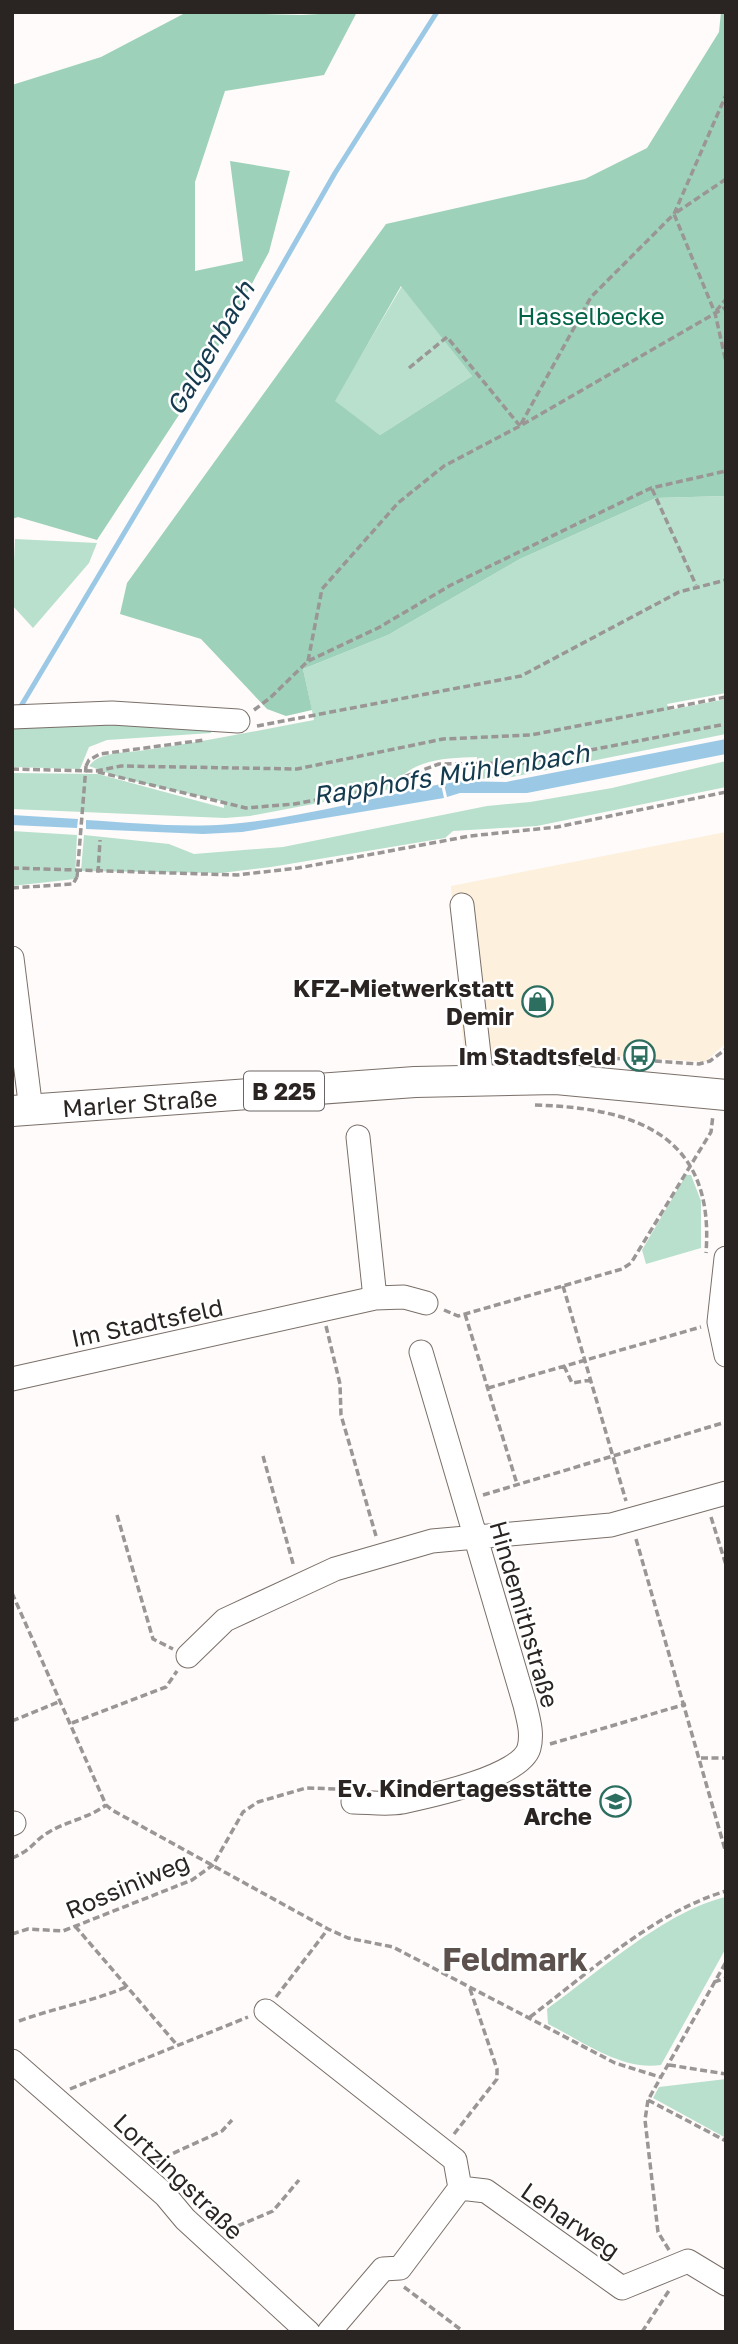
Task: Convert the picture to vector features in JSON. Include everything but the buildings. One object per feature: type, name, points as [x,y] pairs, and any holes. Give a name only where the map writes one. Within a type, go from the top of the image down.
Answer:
[{"type":"main road","name":"Marler Straße","points":[[22,1111],[388,1083],[556,1079],[721,1094]]},
{"type":"street","points":[[12,717],[112,713],[246,724]]},
{"type":"street","points":[[463,905],[482,1081]]},
{"type":"street","points":[[12,958],[22,1111]]},
{"type":"street","points":[[358,1137],[375,1298]]},
{"type":"street","points":[[715,1259],[707,1322],[726,1355]]},
{"type":"street","name":"Im Stadtsfeld","points":[[12,1379],[375,1298],[404,1297],[426,1303]]},
{"type":"street","name":"Hindemithstraße","points":[[421,1353],[530,1726],[529,1748]]},
{"type":"street","points":[[188,1656],[225,1620],[335,1569],[432,1541],[631,1520],[716,1496]]},
{"type":"street","points":[[353,1802],[400,1802],[496,1776],[519,1764],[529,1748]]},
{"type":"street","points":[[266,2011],[456,2160],[460,2188],[400,2268],[383,2269],[329,2332]]},
{"type":"street","name":"Lortzingstraße","points":[[12,2062],[136,2169],[206,2239],[307,2332]]},
{"type":"street","name":"Leharweg","points":[[460,2188],[486,2191],[622,2288],[684,2262]]},
{"type":"street","points":[[684,2262],[726,2284]]},
{"type":"path","points":[[726,95],[674,214],[715,313],[726,362]]},
{"type":"path","points":[[520,426],[592,297],[674,214],[726,178]]},
{"type":"path","points":[[715,313],[726,299]]},
{"type":"path","points":[[308,660],[322,589],[398,503],[444,466],[520,426],[726,307]]},
{"type":"path","points":[[409,368],[447,337],[520,426]]},
{"type":"path","points":[[246,724],[308,660],[378,628],[463,579],[651,488],[726,471]]},
{"type":"path","points":[[651,488],[696,585]]},
{"type":"path","points":[[12,888],[73,884],[77,875],[86,766],[89,760],[100,754],[213,738],[246,724],[521,676],[696,585],[726,580]]},
{"type":"path","points":[[12,769],[96,771],[121,766],[297,769],[443,739],[531,735],[726,697]]},
{"type":"path","points":[[96,771],[131,783],[246,808],[294,804],[365,791],[439,764],[523,763],[726,724]]},
{"type":"path","points":[[12,868],[77,875],[237,875],[298,868],[470,836],[557,827],[726,792]]},
{"type":"path","points":[[98,873],[100,840]]},
{"type":"path","points":[[426,1303],[458,1316],[622,1269],[631,1262],[711,1132],[721,1094]]},
{"type":"path","points":[[524,1104],[575,1106],[651,1128],[677,1146],[705,1198],[715,1259]]},
{"type":"path","points":[[564,1286],[686,1704],[726,1853]]},
{"type":"path","points":[[322,1311],[340,1384],[341,1415],[382,1555]]},
{"type":"path","points":[[465,1314],[517,1484]]},
{"type":"path","points":[[488,1388],[707,1322]]},
{"type":"path","points":[[564,1366],[572,1383],[591,1380]]},
{"type":"path","points":[[464,1501],[726,1422]]},
{"type":"path","points":[[262,1456],[299,1586]]},
{"type":"path","points":[[716,1496],[726,1565]]},
{"type":"path","points":[[72,1723],[166,1687],[188,1656],[153,1639],[117,1515]]},
{"type":"path","points":[[12,1593],[72,1723],[106,1805],[328,1929],[348,1938],[393,1947],[615,2063],[660,2077]]},
{"type":"path","points":[[12,1721],[61,1701]]},
{"type":"path","points":[[529,1748],[552,1744],[686,1704]]},
{"type":"path","points":[[701,1758],[726,1758]]},
{"type":"path","points":[[213,1865],[243,1812],[258,1802],[306,1788],[336,1787],[353,1802]]},
{"type":"path","points":[[12,1858],[31,1850],[47,1832],[97,1812],[106,1805]]},
{"type":"path","name":"Rossiniweg","points":[[12,1934],[28,1929],[63,1931],[192,1880],[213,1865]]},
{"type":"path","points":[[530,2017],[654,1925],[691,1905],[726,1891]]},
{"type":"path","points":[[75,1926],[177,2045]]},
{"type":"path","points":[[54,2096],[266,2011],[328,1929]]},
{"type":"path","points":[[642,2332],[684,2262],[658,2232],[645,2120],[648,2100],[712,1982],[726,1962]]},
{"type":"path","points":[[712,1982],[726,1978]]},
{"type":"path","points":[[442,2149],[497,2079],[469,1986]]},
{"type":"path","points":[[19,2021],[57,2007],[97,1999],[128,1987]]},
{"type":"path","points":[[669,2065],[726,2074]]},
{"type":"path","points":[[648,2100],[726,2140]]},
{"type":"path","points":[[136,2169],[222,2131],[232,2120]]},
{"type":"path","points":[[206,2239],[273,2211],[299,2180]]},
{"type":"path","points":[[383,2269],[464,2332]]},
{"type":"shaded area","points":[[726,832],[726,1043],[705,1062],[539,1051],[464,1056],[451,886]]},
{"type":"green space","points":[[187,12],[301,15],[357,12],[324,75],[225,91],[195,182],[195,271],[243,261],[230,161],[290,171],[269,252],[192,395],[97,540],[18,517],[12,519],[12,85],[101,57]]},
{"type":"green space","name":"Hasselbecke","points":[[721,12],[726,12],[726,496],[656,498],[520,559],[388,635],[303,669],[312,710],[286,716],[267,709],[201,639],[120,614],[127,583],[386,224],[585,179],[647,148],[719,32]],"holes":[[[401,286],[472,376],[380,435],[335,401]]]},
{"type":"green space","points":[[402,286],[472,376],[380,435],[334,401]]},
{"type":"green space","points":[[726,496],[726,693],[667,704],[669,710],[726,699],[726,734],[512,777],[478,779],[477,757],[429,762],[408,771],[392,789],[250,816],[225,818],[12,809],[12,773],[98,774],[224,808],[224,802],[121,778],[89,766],[93,761],[112,754],[314,720],[303,669],[388,635],[520,559],[656,498]]},
{"type":"green space","points":[[15,539],[97,543],[89,563],[33,628],[12,605]]},
{"type":"green space","points":[[12,721],[85,721],[211,730],[211,733],[107,740],[89,747],[80,769],[12,767]]},
{"type":"green space","points":[[726,761],[726,787],[537,826],[453,831],[445,838],[221,873],[81,871],[84,835],[169,844],[194,854],[283,847],[487,806],[530,802],[612,788]]},
{"type":"green space","points":[[12,831],[77,835],[75,879],[12,886]]},
{"type":"green space","points":[[686,1175],[691,1175],[701,1201],[701,1248],[646,1264],[642,1250]]},
{"type":"green space","points":[[726,1897],[726,1948],[661,2065],[646,2066],[617,2059],[548,2024],[547,2009],[633,1944],[680,1915]]},
{"type":"green space","points":[[726,2079],[726,2138],[653,2098],[659,2087]]},
{"type":"water","points":[[726,739],[726,754],[527,793],[460,793],[447,797],[444,784],[460,781],[506,782]]},
{"type":"water","points":[[441,784],[444,798],[242,832],[203,834],[86,829],[86,820],[159,825],[257,821]]},
{"type":"water","points":[[12,815],[78,819],[77,828],[12,825]]},
{"type":"waterway","name":"Galgenbach","points":[[21,706],[247,327],[335,173],[437,12]]},
{"type":"place","name":"KFZ-Mietwerkstatt Demir","points":[[537,1001]]},
{"type":"place","name":"Im Stadtsfeld","points":[[639,1055]]},
{"type":"place","name":"Ev. Kindertagesstätte Arche","points":[[615,1801]]},
{"type":"district","name":"Feldmark","points":[[515,1959]]},
{"type":"water label","name":"Rapphofs Mühlenbach","points":[[451,774]]}]
